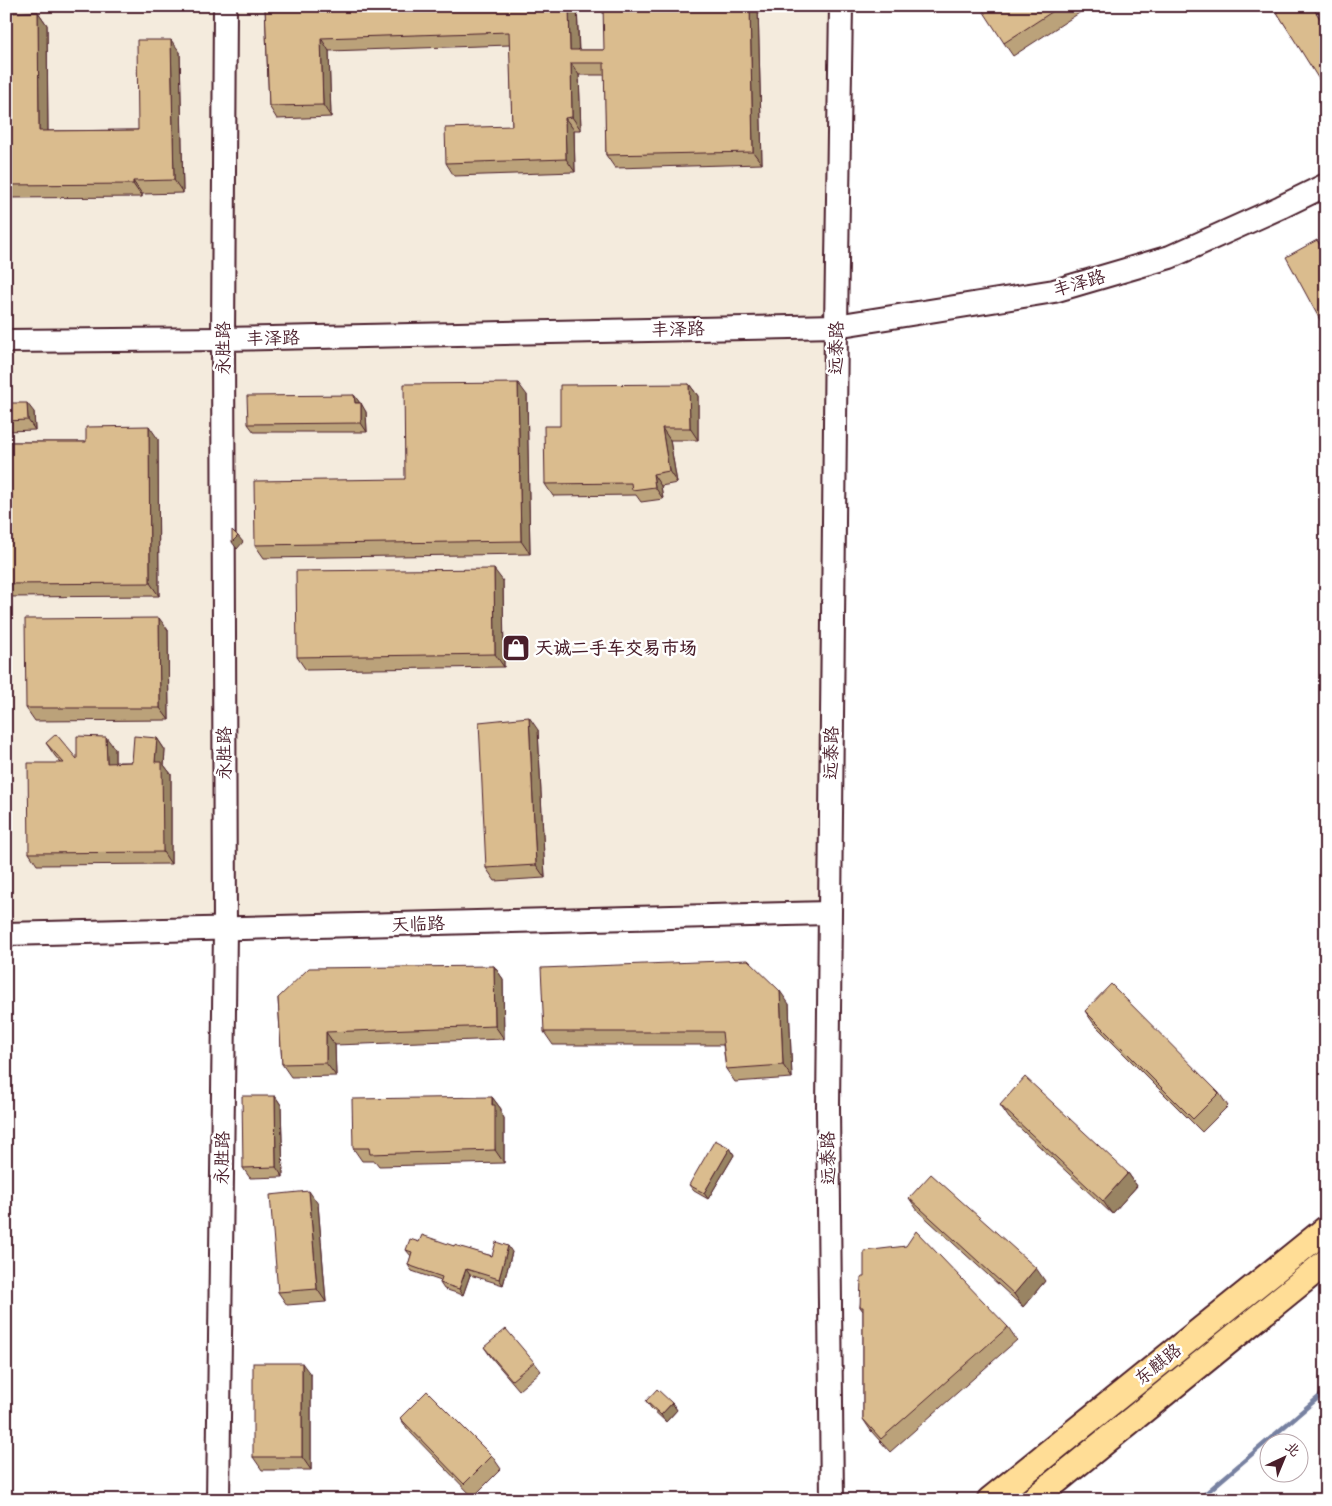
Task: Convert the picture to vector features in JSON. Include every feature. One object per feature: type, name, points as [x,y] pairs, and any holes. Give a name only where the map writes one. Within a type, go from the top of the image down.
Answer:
[{"type":"main road","name":"东麒路","points":[[990,1500],[1326,1229]]},
{"type":"main road","name":"东麒路","points":[[1033,1500],[1326,1262]]},
{"type":"street","name":"永胜路","points":[[218,1500],[225,929],[223,339],[225,6]]},
{"type":"street","name":"远泰路","points":[[832,1500],[828,1108],[829,913],[842,6]]},
{"type":"street","name":"丰泽路","points":[[6,341],[223,339],[836,326],[1054,292],[1170,256],[1281,207],[1326,184]]},
{"type":"street","name":"天临路","points":[[6,934],[829,913]]},
{"type":"shaded area","points":[[6,6],[841,6],[829,913],[6,925]]},
{"type":"building","points":[[265,6],[569,6],[570,50],[604,50],[603,6],[750,6],[753,152],[606,155],[604,63],[571,63],[572,117],[565,118],[566,159],[446,163],[445,128],[512,126],[509,32],[321,38],[323,105],[269,106]]},
{"type":"building","points":[[980,6],[1010,7],[1061,6],[1004,43]]},
{"type":"building","points":[[1273,6],[1312,6],[1326,28],[1326,77],[1320,81]]},
{"type":"building","points":[[38,12],[39,131],[138,130],[137,40],[171,40],[174,180],[133,181],[133,184],[6,185],[6,13]]},
{"type":"building","points":[[1317,240],[1326,255],[1326,331],[1286,257]]},
{"type":"building","points":[[518,383],[521,541],[255,545],[254,481],[405,479],[404,384]]},
{"type":"building","points":[[689,384],[690,428],[662,428],[669,471],[653,474],[655,487],[632,490],[631,483],[545,484],[544,426],[560,426],[560,385]]},
{"type":"building","points":[[354,395],[355,403],[361,403],[361,423],[248,424],[247,396]]},
{"type":"building","points":[[6,403],[27,403],[28,420],[6,421]]},
{"type":"building","points":[[149,426],[150,583],[6,584],[6,442],[86,442],[86,427]]},
{"type":"building","points":[[232,530],[238,536],[232,542]]},
{"type":"building","points":[[494,569],[495,654],[297,657],[296,571]]},
{"type":"building","points":[[159,618],[160,708],[26,708],[25,619]]},
{"type":"building","points":[[529,717],[536,865],[486,868],[479,722]]},
{"type":"building","points":[[56,734],[77,759],[77,736],[106,737],[107,763],[132,762],[134,736],[157,738],[155,762],[162,762],[163,852],[29,853],[28,763],[64,763],[46,743]]},
{"type":"building","points":[[748,960],[780,991],[783,1065],[726,1069],[722,1032],[544,1032],[541,968]]},
{"type":"building","points":[[494,966],[495,1026],[326,1032],[326,1063],[282,1064],[278,998],[309,968]]},
{"type":"building","points":[[1111,984],[1219,1093],[1193,1119],[1085,1011]]},
{"type":"building","points":[[1025,1077],[1128,1173],[1103,1201],[1000,1105]]},
{"type":"building","points":[[242,1096],[275,1096],[276,1167],[243,1168]]},
{"type":"building","points":[[492,1097],[492,1105],[495,1105],[495,1150],[370,1154],[369,1148],[353,1148],[352,1099]]},
{"type":"building","points":[[715,1140],[730,1148],[704,1193],[689,1185]]},
{"type":"building","points":[[931,1174],[1036,1268],[1014,1294],[909,1198]]},
{"type":"building","points":[[309,1191],[317,1289],[278,1292],[270,1195]]},
{"type":"building","points":[[916,1231],[1008,1327],[881,1439],[863,1419],[863,1307],[860,1307],[861,1277],[864,1277],[864,1251],[906,1246]]},
{"type":"building","points":[[422,1235],[492,1256],[496,1242],[508,1246],[499,1279],[466,1269],[459,1289],[440,1283],[442,1277],[408,1265],[412,1252],[406,1250],[410,1239],[419,1242]]},
{"type":"building","points":[[506,1329],[534,1362],[512,1380],[484,1347]]},
{"type":"building","points":[[253,1363],[302,1363],[302,1457],[253,1457]]},
{"type":"building","points":[[657,1389],[672,1403],[661,1415],[646,1401]]},
{"type":"building","points":[[427,1391],[492,1456],[464,1484],[400,1418]]},
{"type":"waterway","points":[[1198,1500],[1326,1391]]},
{"type":"place","name":"天诚二手车交易市场","points":[[516,648]]}]
